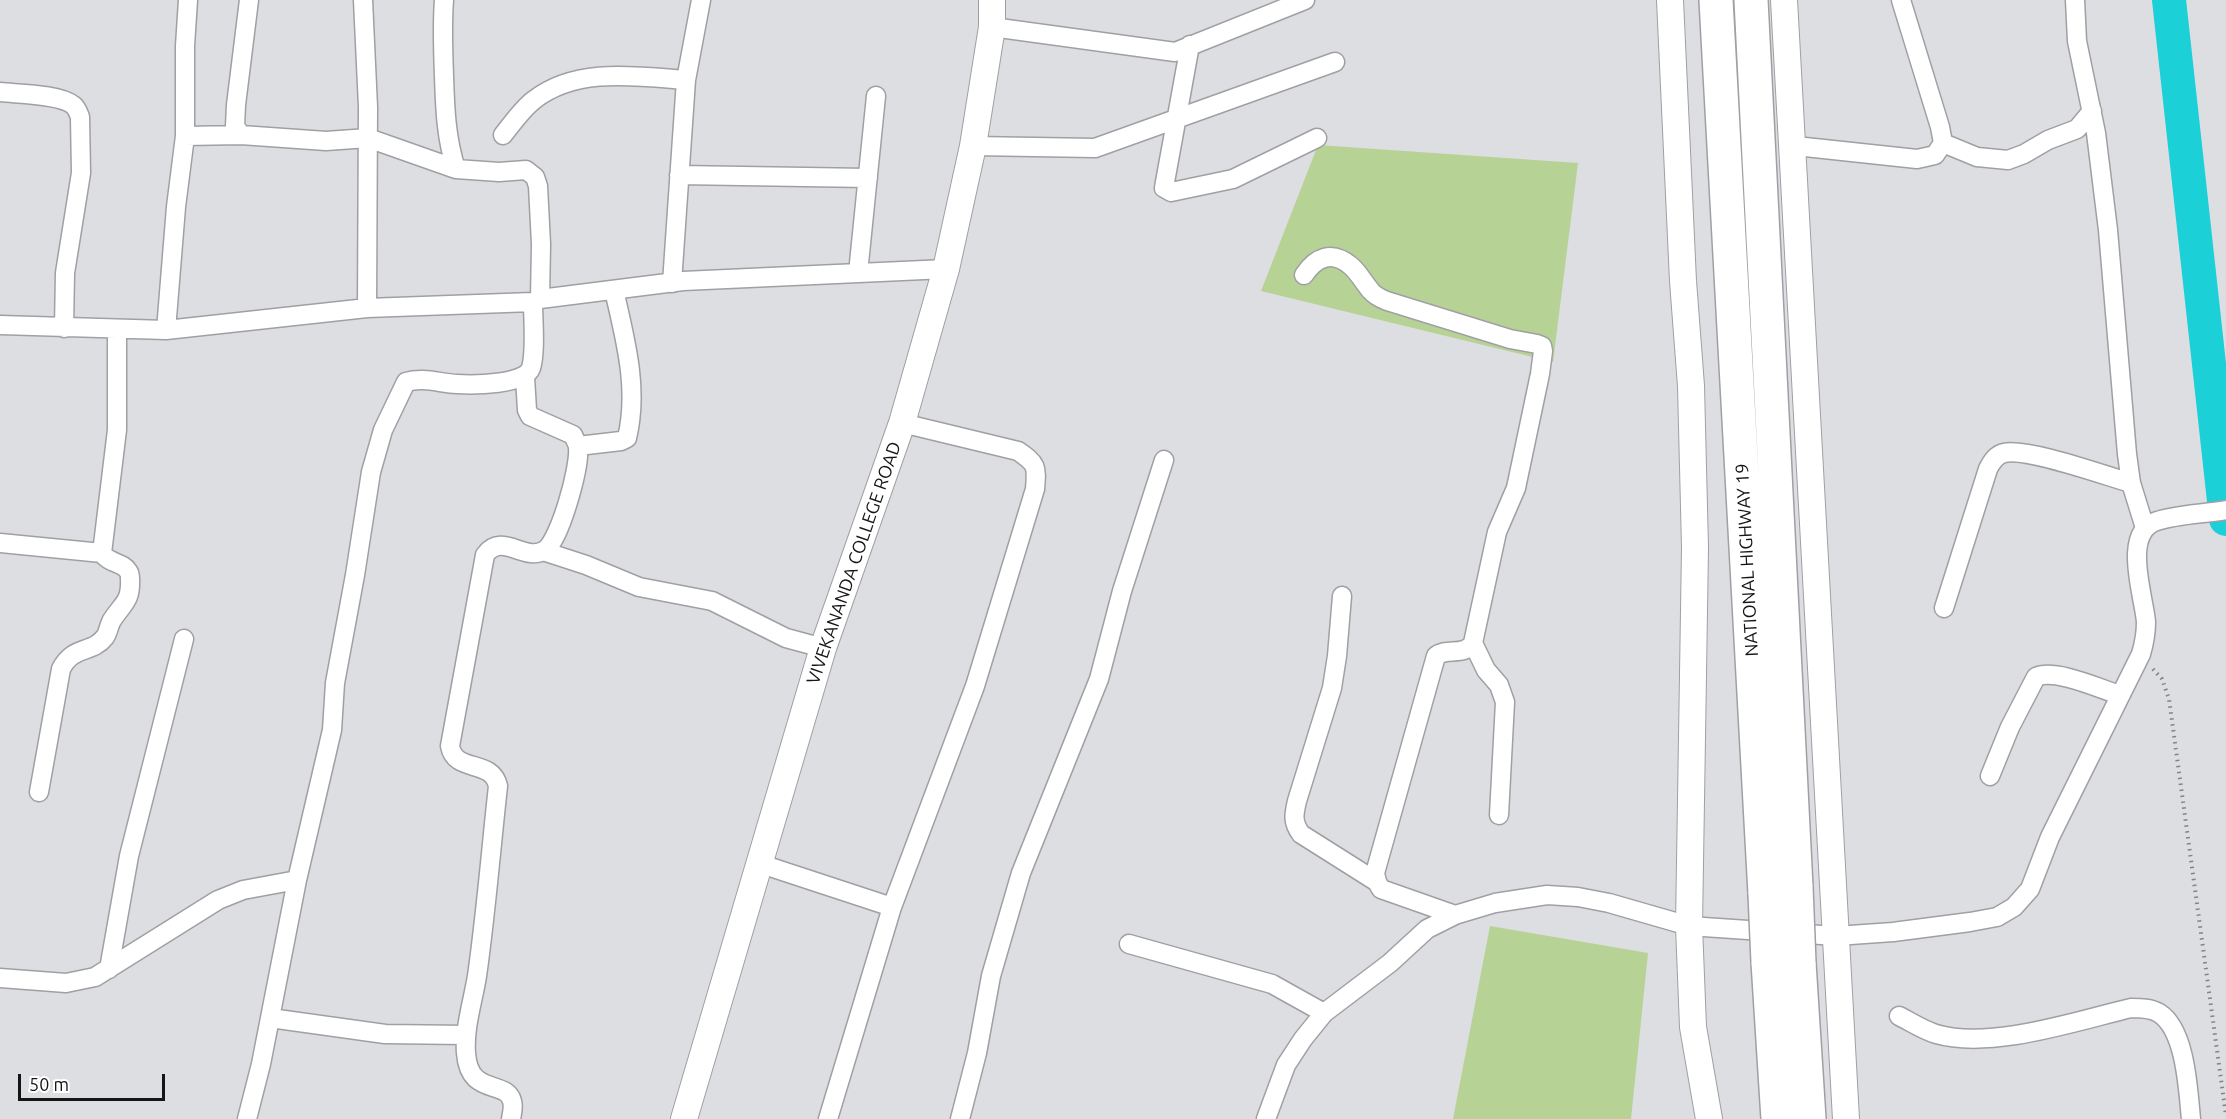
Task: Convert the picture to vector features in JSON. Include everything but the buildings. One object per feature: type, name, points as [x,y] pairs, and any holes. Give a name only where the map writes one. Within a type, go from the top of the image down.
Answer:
[{"type":"highway","name":"NATIONAL HIGHWAY 19","points":[[1716,0],[1781,890]]},
{"type":"highway","points":[[1751,0],[1784,962],[1778,1119]]},
{"type":"highway","points":[[1784,962],[1809,1119]]},
{"type":"main road","name":"VIVEKANANDA COLLEGE ROAD","points":[[684,1119],[822,648],[902,423],[946,269],[973,146],[992,27],[992,0]]},
{"type":"main road","points":[[1670,0],[1683,281],[1691,386],[1695,548],[1689,926],[1693,1027],[1709,1119]]},
{"type":"main road","points":[[1784,0],[1846,1119]]},
{"type":"street","points":[[166,330],[184,136],[184,45],[188,0]]},
{"type":"street","points":[[241,135],[235,126],[236,105],[249,0]]},
{"type":"street","points":[[363,0],[368,138],[367,308]]},
{"type":"street","points":[[444,0],[442,21],[446,128],[449,149],[456,169]]},
{"type":"street","points":[[672,283],[686,80],[701,0]]},
{"type":"street","points":[[992,27],[1175,51],[1305,0]]},
{"type":"street","points":[[1805,147],[1917,159],[1935,155],[1943,143],[1901,0]]},
{"type":"street","points":[[2074,0],[2077,42],[2092,111],[2108,230],[2121,397],[2131,483],[2151,524]]},
{"type":"street","points":[[1190,45],[1164,188],[1171,192],[1233,179],[1317,138]]},
{"type":"street","points":[[973,146],[1095,148],[1335,62]]},
{"type":"street","points":[[503,135],[533,100],[569,81],[606,76],[686,80]]},
{"type":"street","points":[[0,92],[61,99],[71,103],[77,109],[80,117],[81,172],[65,273],[64,328]]},
{"type":"street","points":[[858,273],[876,96]]},
{"type":"street","points":[[1943,143],[1977,157],[2008,159],[2077,129],[2092,111]]},
{"type":"street","points":[[184,136],[241,135],[326,141],[368,138],[456,169],[499,172],[526,170],[535,177],[538,186],[541,244],[531,370],[525,376],[513,381],[459,384],[417,379],[406,382],[383,430],[371,472],[335,683],[332,730],[297,879],[270,1018],[247,1119]]},
{"type":"street","points":[[679,175],[868,178]]},
{"type":"street","points":[[1304,275],[1311,264],[1321,258],[1331,257],[1350,265],[1372,292],[1387,301],[1448,321],[1542,346],[1540,375],[1515,488],[1497,532],[1473,644],[1469,649],[1463,651],[1441,652],[1431,666],[1375,873],[1381,889],[1392,895],[1455,915]]},
{"type":"street","points":[[0,325],[166,330],[367,308],[536,301],[672,283],[946,269]]},
{"type":"street","points":[[578,446],[621,441],[627,438],[630,427],[631,366],[614,290]]},
{"type":"street","points":[[39,792],[61,669],[66,659],[72,654],[97,644],[105,637],[112,621],[127,603],[130,592],[129,572],[126,568],[106,559],[102,552],[117,430],[117,330]]},
{"type":"street","points":[[525,376],[527,410],[530,416],[573,435],[578,446],[578,459],[570,495],[552,544],[543,552]]},
{"type":"street","points":[[828,1119],[892,908],[975,686],[1035,489],[1037,469],[1032,460],[1018,451],[902,423]]},
{"type":"street","points":[[1944,608],[1993,459],[2004,453],[2037,456],[2131,483]]},
{"type":"street","points":[[960,1119],[977,1053],[991,976],[1021,873],[1099,679],[1122,591],[1164,460]]},
{"type":"street","points":[[1266,1119],[1286,1065],[1302,1039],[1324,1013],[1390,963],[1427,929],[1455,915],[1495,903],[1547,895],[1578,897],[1609,903],[1689,926],[1836,936],[1893,932],[1970,922],[1997,917],[2014,907],[2030,889],[2050,837],[2141,654],[2146,623],[2137,562],[2138,545],[2151,524],[2226,510]]},
{"type":"street","points":[[0,543],[102,552]]},
{"type":"street","points":[[511,1119],[513,1104],[510,1096],[502,1089],[481,1083],[473,1077],[466,1054],[466,1035],[477,976],[498,781],[488,771],[457,759],[452,755],[450,746],[485,555],[490,549],[503,545],[531,553],[543,552],[585,565],[639,587],[712,601],[786,638],[822,648]]},
{"type":"street","points":[[1342,596],[1332,688],[1297,801],[1294,819],[1295,826],[1301,834],[1377,882]]},
{"type":"street","points":[[109,969],[129,856],[184,639]]},
{"type":"street","points":[[1473,644],[1486,670],[1499,685],[1505,702],[1498,815]]},
{"type":"street","points":[[1990,776],[2010,727],[2036,677],[2043,674],[2060,676],[2120,695]]},
{"type":"street","points":[[758,863],[892,908]]},
{"type":"street","points":[[0,978],[66,983],[95,977],[218,900],[243,890],[297,879]]},
{"type":"street","points":[[1129,944],[1272,984],[1324,1013]]},
{"type":"street","points":[[1899,1016],[1934,1034],[1981,1039],[2007,1036],[2132,1008],[2145,1008],[2158,1012],[2170,1022],[2185,1065],[2191,1119]]},
{"type":"street","points":[[270,1018],[386,1034],[466,1035]]},
{"type":"path","points":[[2141,654],[2162,679],[2169,699],[2226,1116]]},
{"type":"green space","points":[[1318,145],[1578,163],[1553,362],[1261,291]]},
{"type":"green space","points":[[1490,926],[1648,953],[1631,1119],[1453,1119]]},
{"type":"waterway","points":[[2169,0],[2226,519]]}]
